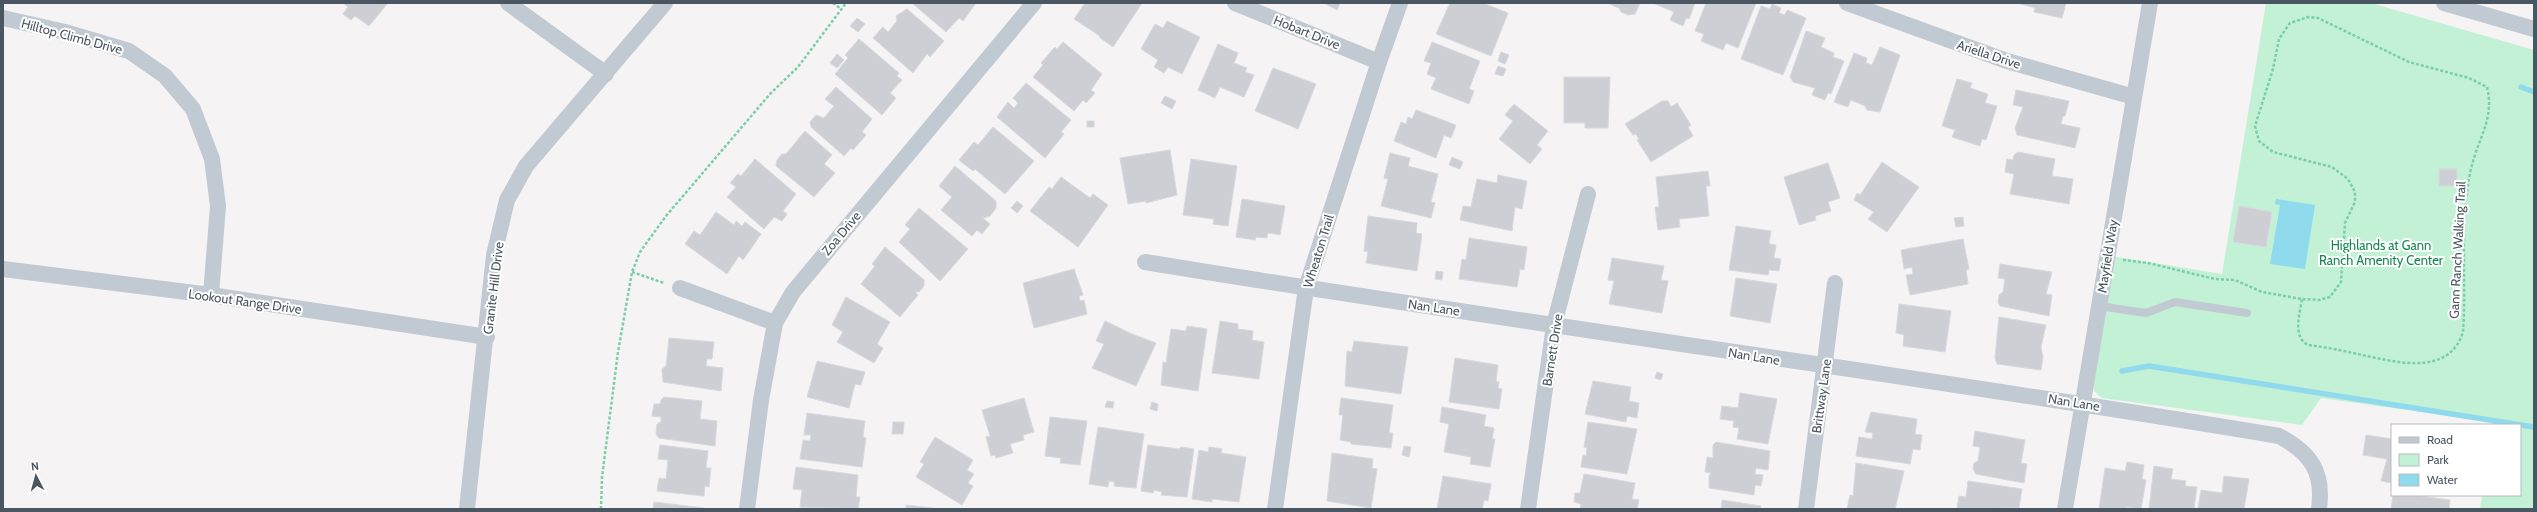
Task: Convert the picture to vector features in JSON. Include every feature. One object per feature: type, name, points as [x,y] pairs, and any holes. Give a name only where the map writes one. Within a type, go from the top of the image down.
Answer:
[{"type":"street","points":[[508,3],[606,74]]},
{"type":"street","name":"Granite Hill Drive","points":[[467,509],[487,337],[494,256],[507,200],[526,166],[666,3]]},
{"type":"street","name":"Zoa Drive","points":[[746,509],[761,400],[776,323],[793,292],[1034,3]]},
{"type":"street","name":"Hobart Drive","points":[[1235,3],[1379,62]]},
{"type":"street","name":"Wheaton Trail","points":[[1275,509],[1306,288],[1379,62],[1400,3]]},
{"type":"street","name":"Ariella Drive","points":[[1847,3],[2007,60],[2134,98]]},
{"type":"street","name":"Mayfield Way","points":[[2065,509],[2150,3]]},
{"type":"street","points":[[2444,3],[2534,29]]},
{"type":"street","name":"Hilltop Climb Drive","points":[[3,18],[65,32],[129,51],[165,76],[193,109],[212,159],[218,206],[211,295]]},
{"type":"street","name":"Barnett Drive","points":[[1528,509],[1554,325],[1588,194]]},
{"type":"street","name":"Nan Lane","points":[[1145,262],[1826,367],[2082,403],[2279,436],[2299,447],[2311,461],[2320,479],[2319,506]]},
{"type":"street","name":"Lookout Range Drive","points":[[3,269],[211,295],[487,337]]},
{"type":"street","name":"Brittway Lane","points":[[1806,509],[1826,367],[1835,283]]},
{"type":"street","points":[[680,288],[776,323]]},
{"type":"lane","points":[[2099,306],[2146,313],[2175,302],[2247,312]]},
{"type":"path","points":[[833,3],[841,9]]},
{"type":"path","points":[[601,509],[611,406],[632,272],[640,252],[666,216],[770,94],[798,67],[846,3]]},
{"type":"path","name":"Gann Ranch Walking Trail","points":[[2107,257],[2127,262],[2148,263],[2215,279],[2235,280],[2262,292],[2302,299],[2319,300],[2330,297],[2342,282],[2345,223],[2355,202],[2355,192],[2348,179],[2332,167],[2273,152],[2264,147],[2256,135],[2255,126],[2282,31],[2290,22],[2308,17],[2318,18],[2409,62],[2480,82],[2487,87],[2491,102],[2482,138],[2474,159],[2469,187],[2462,295],[2463,332],[2460,342],[2451,352],[2432,362],[2417,364],[2308,345],[2300,338],[2298,333],[2302,299]]},
{"type":"path","points":[[632,272],[680,288]]},
{"type":"green space","name":"Highlands at Gann Ranch Amenity Center","points":[[2266,3],[2371,3],[2534,50],[2534,509],[2480,509],[2482,496],[2521,496],[2521,424],[2493,424],[2493,422],[2321,398],[2302,425],[2102,398],[2094,391],[2093,381],[2111,256],[2222,274]]},
{"type":"water","points":[[2276,199],[2315,205],[2305,269],[2270,264],[2280,205],[2275,204]]},
{"type":"building","points":[[343,3],[388,3],[369,26],[355,16],[351,20],[343,14],[348,7]]},
{"type":"building","points":[[912,3],[976,3],[963,21],[959,18],[946,32]]},
{"type":"building","points":[[1085,3],[1142,3],[1113,47],[1099,37],[1100,36],[1074,19]]},
{"type":"building","points":[[1324,3],[1340,3],[1337,10]]},
{"type":"building","points":[[1450,3],[1483,3],[1508,13],[1491,56],[1436,34]]},
{"type":"building","points":[[1607,3],[1640,3],[1635,14],[1628,15],[1621,12],[1619,8]]},
{"type":"building","points":[[1653,3],[1695,3],[1689,19],[1686,18],[1683,26],[1670,20],[1674,12]]},
{"type":"building","points":[[1706,3],[1756,3],[1738,48],[1726,43],[1723,50],[1701,41],[1704,34],[1695,31]]},
{"type":"building","points":[[2017,3],[2066,3],[2062,18],[2034,12],[2035,8]]},
{"type":"building","points":[[1772,4],[1781,8],[1779,13],[1785,15],[1787,10],[1806,18],[1783,75],[1741,59],[1761,6],[1770,9]]},
{"type":"building","points":[[907,9],[944,41],[930,57],[927,54],[913,73],[873,38],[883,27],[888,32],[897,21],[896,16]]},
{"type":"building","points":[[857,18],[865,24],[858,32],[850,26]]},
{"type":"building","points":[[1167,21],[1200,37],[1182,74],[1168,67],[1164,73],[1154,67],[1158,60],[1141,49],[1155,24],[1163,28]]},
{"type":"building","points":[[1806,31],[1825,38],[1821,47],[1834,53],[1833,57],[1844,61],[1831,94],[1828,93],[1825,100],[1812,95],[1815,88],[1793,82],[1790,77]]},
{"type":"building","points":[[859,39],[899,73],[897,76],[902,80],[890,93],[896,98],[882,115],[835,74],[848,58],[845,55]]},
{"type":"building","points":[[1063,42],[1102,74],[1091,90],[1095,93],[1086,103],[1083,100],[1074,111],[1033,77],[1043,65],[1041,63],[1055,47],[1057,49]]},
{"type":"building","points":[[1432,42],[1480,61],[1469,89],[1474,91],[1469,104],[1431,89],[1436,78],[1427,74],[1431,63],[1424,61]]},
{"type":"building","points":[[1218,44],[1238,53],[1234,63],[1247,68],[1245,72],[1254,75],[1244,97],[1220,87],[1215,98],[1198,90]]},
{"type":"building","points":[[1880,47],[1900,55],[1880,112],[1867,110],[1865,106],[1851,100],[1848,107],[1834,102],[1854,53],[1867,58],[1866,63],[1872,65]]},
{"type":"building","points":[[1501,52],[1509,55],[1505,64],[1498,61]]},
{"type":"building","points":[[837,54],[844,60],[837,68],[830,63]]},
{"type":"building","points":[[1498,66],[1506,69],[1503,76],[1495,74]]},
{"type":"building","points":[[1273,68],[1316,84],[1298,129],[1255,111]]},
{"type":"building","points":[[1564,77],[1610,77],[1608,128],[1585,128],[1585,123],[1564,123]]},
{"type":"building","points":[[1957,79],[1972,83],[1970,88],[1988,94],[1985,103],[1997,106],[1986,140],[1982,139],[1980,146],[1952,137],[1955,130],[1942,126]]},
{"type":"building","points":[[1026,83],[1071,120],[1061,132],[1064,134],[1045,158],[997,117],[1008,102],[1014,108],[1018,103],[1013,98]]},
{"type":"building","points":[[836,87],[872,119],[862,132],[866,135],[853,150],[851,148],[844,156],[811,127],[810,122],[816,115],[824,118],[834,106],[825,99]]},
{"type":"building","points":[[2016,90],[2069,101],[2061,124],[2080,128],[2075,148],[2017,135],[2015,128],[2023,107],[2013,105]]},
{"type":"building","points":[[1165,96],[1176,101],[1172,109],[1161,103]]},
{"type":"building","points":[[1662,101],[1668,101],[1671,107],[1677,103],[1691,125],[1688,127],[1693,136],[1651,162],[1637,140],[1639,139],[1636,134],[1633,135],[1625,124]]},
{"type":"building","points":[[1514,104],[1548,131],[1537,145],[1542,149],[1530,164],[1499,139],[1513,121],[1505,115]]},
{"type":"building","points":[[1416,110],[1456,125],[1451,138],[1444,135],[1436,158],[1394,141],[1401,122],[1406,124],[1408,117],[1412,119]]},
{"type":"building","points":[[1087,121],[1094,121],[1094,127],[1087,127]]},
{"type":"building","points":[[993,127],[1034,161],[1005,194],[975,169],[973,171],[959,160],[974,142],[978,145]]},
{"type":"building","points":[[805,131],[832,155],[824,164],[835,173],[814,197],[776,166],[777,160],[782,154],[786,154]]},
{"type":"building","points":[[1170,150],[1177,195],[1146,203],[1146,201],[1128,204],[1120,158]]},
{"type":"building","points":[[2018,152],[2055,159],[2052,176],[2073,179],[2069,204],[2010,194],[2014,174],[2005,172],[2007,159],[2013,160],[2014,155]]},
{"type":"building","points":[[1390,153],[1410,158],[1408,166],[1438,174],[1431,202],[1435,203],[1431,218],[1381,206],[1388,179],[1384,178]]},
{"type":"building","points":[[1452,157],[1463,162],[1460,169],[1449,165]]},
{"type":"building","points":[[755,159],[796,194],[783,211],[787,214],[782,221],[774,217],[764,229],[727,197],[736,187],[730,183],[738,174],[741,176]]},
{"type":"building","points":[[1191,159],[1237,166],[1228,226],[1213,224],[1214,219],[1183,215]]},
{"type":"building","points":[[1882,162],[1919,187],[1887,232],[1868,219],[1874,212],[1854,200],[1857,193],[1860,195]]},
{"type":"building","points":[[1828,163],[1840,198],[1828,202],[1831,211],[1815,216],[1816,220],[1799,225],[1784,177]]},
{"type":"building","points":[[955,166],[996,201],[996,208],[990,216],[983,218],[990,224],[982,234],[977,230],[972,236],[941,210],[952,197],[939,186]]},
{"type":"building","points":[[2439,169],[2457,169],[2457,186],[2439,186]]},
{"type":"building","points":[[1708,171],[1710,186],[1706,186],[1709,216],[1679,219],[1680,227],[1658,230],[1655,207],[1659,207],[1656,177]]},
{"type":"building","points":[[1498,175],[1527,181],[1522,209],[1515,207],[1512,231],[1460,220],[1463,206],[1471,207],[1477,179],[1497,183]]},
{"type":"building","points":[[1061,177],[1090,198],[1093,194],[1108,205],[1078,247],[1030,211],[1049,187],[1052,189]]},
{"type":"building","points":[[1242,199],[1285,206],[1280,235],[1268,233],[1267,238],[1256,237],[1255,240],[1236,237]]},
{"type":"building","points":[[1017,201],[1023,206],[1017,213],[1011,208]]},
{"type":"building","points":[[2239,206],[2272,212],[2266,247],[2233,242]]},
{"type":"building","points":[[919,208],[968,249],[940,281],[899,242],[910,229],[905,225]]},
{"type":"building","points":[[716,212],[734,225],[736,221],[742,226],[745,222],[761,234],[743,260],[739,256],[727,274],[685,244],[694,231],[700,235]]},
{"type":"building","points":[[1368,216],[1417,223],[1416,233],[1422,234],[1417,271],[1366,263],[1368,252],[1364,251]]},
{"type":"building","points":[[1963,217],[1964,226],[1956,227],[1954,218]]},
{"type":"building","points":[[1736,226],[1771,231],[1769,244],[1776,245],[1774,258],[1781,259],[1779,271],[1769,270],[1768,275],[1729,270]]},
{"type":"building","points":[[1469,238],[1527,247],[1524,270],[1520,269],[1517,287],[1459,279],[1462,259],[1466,260]]},
{"type":"building","points":[[1963,239],[1969,269],[1966,270],[1968,284],[1910,295],[1906,275],[1913,274],[1912,267],[1904,269],[1901,250]]},
{"type":"building","points":[[885,247],[924,280],[924,286],[919,292],[915,292],[918,295],[900,317],[861,284],[875,266],[872,264]]},
{"type":"building","points":[[1612,258],[1664,266],[1661,280],[1668,281],[1662,313],[1609,304],[1614,281],[1608,280]]},
{"type":"building","points":[[2000,264],[2052,272],[2046,294],[2052,295],[2049,316],[2000,306],[1998,302],[1999,295],[2003,292],[2005,279],[1998,278]]},
{"type":"building","points":[[1074,269],[1083,295],[1079,296],[1080,301],[1084,300],[1087,314],[1034,328],[1023,283]]},
{"type":"building","points":[[1436,271],[1443,272],[1442,280],[1435,279]]},
{"type":"building","points":[[1736,278],[1777,284],[1770,323],[1730,316]]},
{"type":"building","points":[[846,297],[890,322],[877,344],[883,348],[874,363],[837,342],[843,332],[832,325]]},
{"type":"building","points":[[1899,304],[1951,311],[1945,352],[1903,346],[1904,335],[1896,333]]},
{"type":"building","points":[[1999,317],[2046,325],[2041,347],[2043,357],[2041,370],[1997,364],[1995,358]]},
{"type":"building","points":[[1105,321],[1132,334],[1156,343],[1136,386],[1092,368],[1104,344],[1096,341]]},
{"type":"building","points":[[1220,321],[1238,324],[1238,329],[1253,331],[1252,340],[1264,342],[1259,379],[1212,373]]},
{"type":"building","points":[[1187,326],[1207,329],[1198,391],[1161,385],[1163,362],[1166,363],[1171,329],[1186,331]]},
{"type":"building","points":[[669,338],[714,342],[712,359],[707,359],[706,366],[723,368],[721,391],[663,382],[662,369],[666,366]]},
{"type":"building","points":[[1354,341],[1408,347],[1401,394],[1345,386],[1347,351],[1352,352]]},
{"type":"building","points":[[1455,358],[1498,365],[1496,381],[1499,382],[1498,388],[1502,389],[1499,409],[1449,402]]},
{"type":"building","points":[[817,361],[865,372],[861,385],[855,384],[849,408],[807,397]]},
{"type":"building","points":[[1657,372],[1663,374],[1661,380],[1655,378]]},
{"type":"building","points":[[1593,381],[1631,387],[1629,401],[1639,403],[1637,418],[1627,416],[1626,422],[1585,414]]},
{"type":"building","points":[[1740,393],[1777,399],[1768,444],[1737,439],[1739,428],[1733,427],[1734,421],[1720,419],[1722,406],[1738,408]]},
{"type":"building","points":[[664,397],[702,401],[700,419],[717,421],[715,446],[659,438],[656,434],[657,424],[661,422],[661,417],[652,416],[654,404],[660,404]]},
{"type":"building","points":[[1024,398],[1034,432],[1023,435],[1024,440],[1010,444],[1013,453],[996,458],[995,455],[991,456],[986,437],[990,436],[982,410]]},
{"type":"building","points":[[1341,398],[1393,405],[1389,433],[1393,433],[1391,448],[1351,444],[1351,442],[1340,440],[1343,415],[1339,415]]},
{"type":"building","points":[[1107,401],[1114,402],[1113,408],[1105,407]]},
{"type":"building","points":[[1152,402],[1158,404],[1157,411],[1150,409]]},
{"type":"building","points":[[1442,407],[1486,415],[1484,426],[1494,428],[1492,439],[1495,439],[1490,467],[1470,464],[1471,457],[1444,452],[1449,424],[1440,422]]},
{"type":"building","points":[[1871,412],[1917,419],[1915,434],[1922,435],[1920,450],[1913,449],[1910,464],[1856,456],[1859,437],[1872,439],[1873,433],[1865,432]]},
{"type":"building","points":[[807,413],[865,421],[863,437],[866,438],[862,467],[800,459],[803,440],[810,441],[811,435],[804,435]]},
{"type":"building","points":[[1050,417],[1087,421],[1080,465],[1060,463],[1061,458],[1045,456]]},
{"type":"building","points":[[893,422],[904,422],[903,434],[892,434]]},
{"type":"building","points":[[1588,422],[1637,429],[1627,474],[1581,467],[1583,455],[1586,456],[1587,448],[1584,447]]},
{"type":"building","points":[[1098,427],[1144,434],[1136,488],[1114,486],[1115,482],[1109,481],[1108,487],[1089,484]]},
{"type":"building","points":[[1975,431],[2025,440],[2021,463],[2027,464],[2024,483],[1976,474],[1973,469],[1974,463],[1978,461],[1980,447],[1973,446]]},
{"type":"building","points":[[2366,435],[2391,439],[2391,483],[2381,481],[2387,459],[2363,455]]},
{"type":"building","points":[[935,437],[973,460],[967,470],[974,474],[968,483],[973,486],[962,505],[916,477],[924,464],[920,462]]},
{"type":"building","points":[[1716,442],[1770,451],[1768,470],[1756,468],[1755,474],[1763,475],[1761,486],[1755,485],[1754,495],[1709,488],[1709,476],[1711,473],[1705,472],[1707,457],[1713,458],[1713,445]]},
{"type":"building","points":[[660,445],[708,451],[706,468],[711,468],[709,487],[705,486],[704,496],[657,491],[659,478],[666,479],[668,460],[658,459]]},
{"type":"building","points":[[1148,445],[1179,449],[1181,447],[1194,449],[1187,497],[1161,495],[1162,492],[1154,490],[1153,493],[1141,491]]},
{"type":"building","points":[[1404,446],[1411,447],[1409,457],[1402,455]]},
{"type":"building","points":[[1209,447],[1222,449],[1221,453],[1246,457],[1239,502],[1212,499],[1212,502],[1192,499],[1199,450],[1208,452]]},
{"type":"building","points":[[1332,453],[1373,459],[1372,468],[1377,469],[1371,508],[1327,501]]},
{"type":"building","points":[[2127,462],[2144,465],[2142,479],[2146,480],[2141,509],[2127,507],[2127,509],[2099,509],[2105,468],[2125,471]]},
{"type":"building","points":[[1856,463],[1904,471],[1895,509],[1847,509],[1850,495],[1853,496]]},
{"type":"building","points":[[2154,466],[2173,469],[2171,479],[2186,481],[2185,486],[2197,487],[2194,509],[2149,509]]},
{"type":"building","points":[[796,467],[858,475],[856,497],[860,497],[858,509],[800,507],[802,490],[793,489]]},
{"type":"building","points":[[1584,474],[1635,483],[1632,499],[1639,500],[1637,509],[1580,509],[1581,504],[1574,502],[1575,493],[1580,493]]},
{"type":"building","points":[[1443,476],[1491,484],[1488,501],[1484,500],[1482,509],[1437,509]]},
{"type":"building","points":[[2224,476],[2249,479],[2244,509],[2198,509],[2201,490],[2222,493]]},
{"type":"building","points":[[1968,481],[2022,489],[2019,508],[1957,509],[1959,496],[1966,497]]},
{"type":"building","points":[[2393,496],[2420,496],[2450,500],[2449,509],[2391,509]]},
{"type":"building","points":[[1722,500],[1761,506],[1760,509],[1721,509]]},
{"type":"building","points":[[654,502],[704,508],[704,509],[653,509]]},
{"type":"building","points":[[906,505],[941,509],[906,509]]},
{"type":"waterway","points":[[2521,87],[2534,92]]},
{"type":"waterway","points":[[2122,371],[2149,366],[2515,424]]},
{"type":"waterway","points":[[2521,425],[2534,427]]}]
